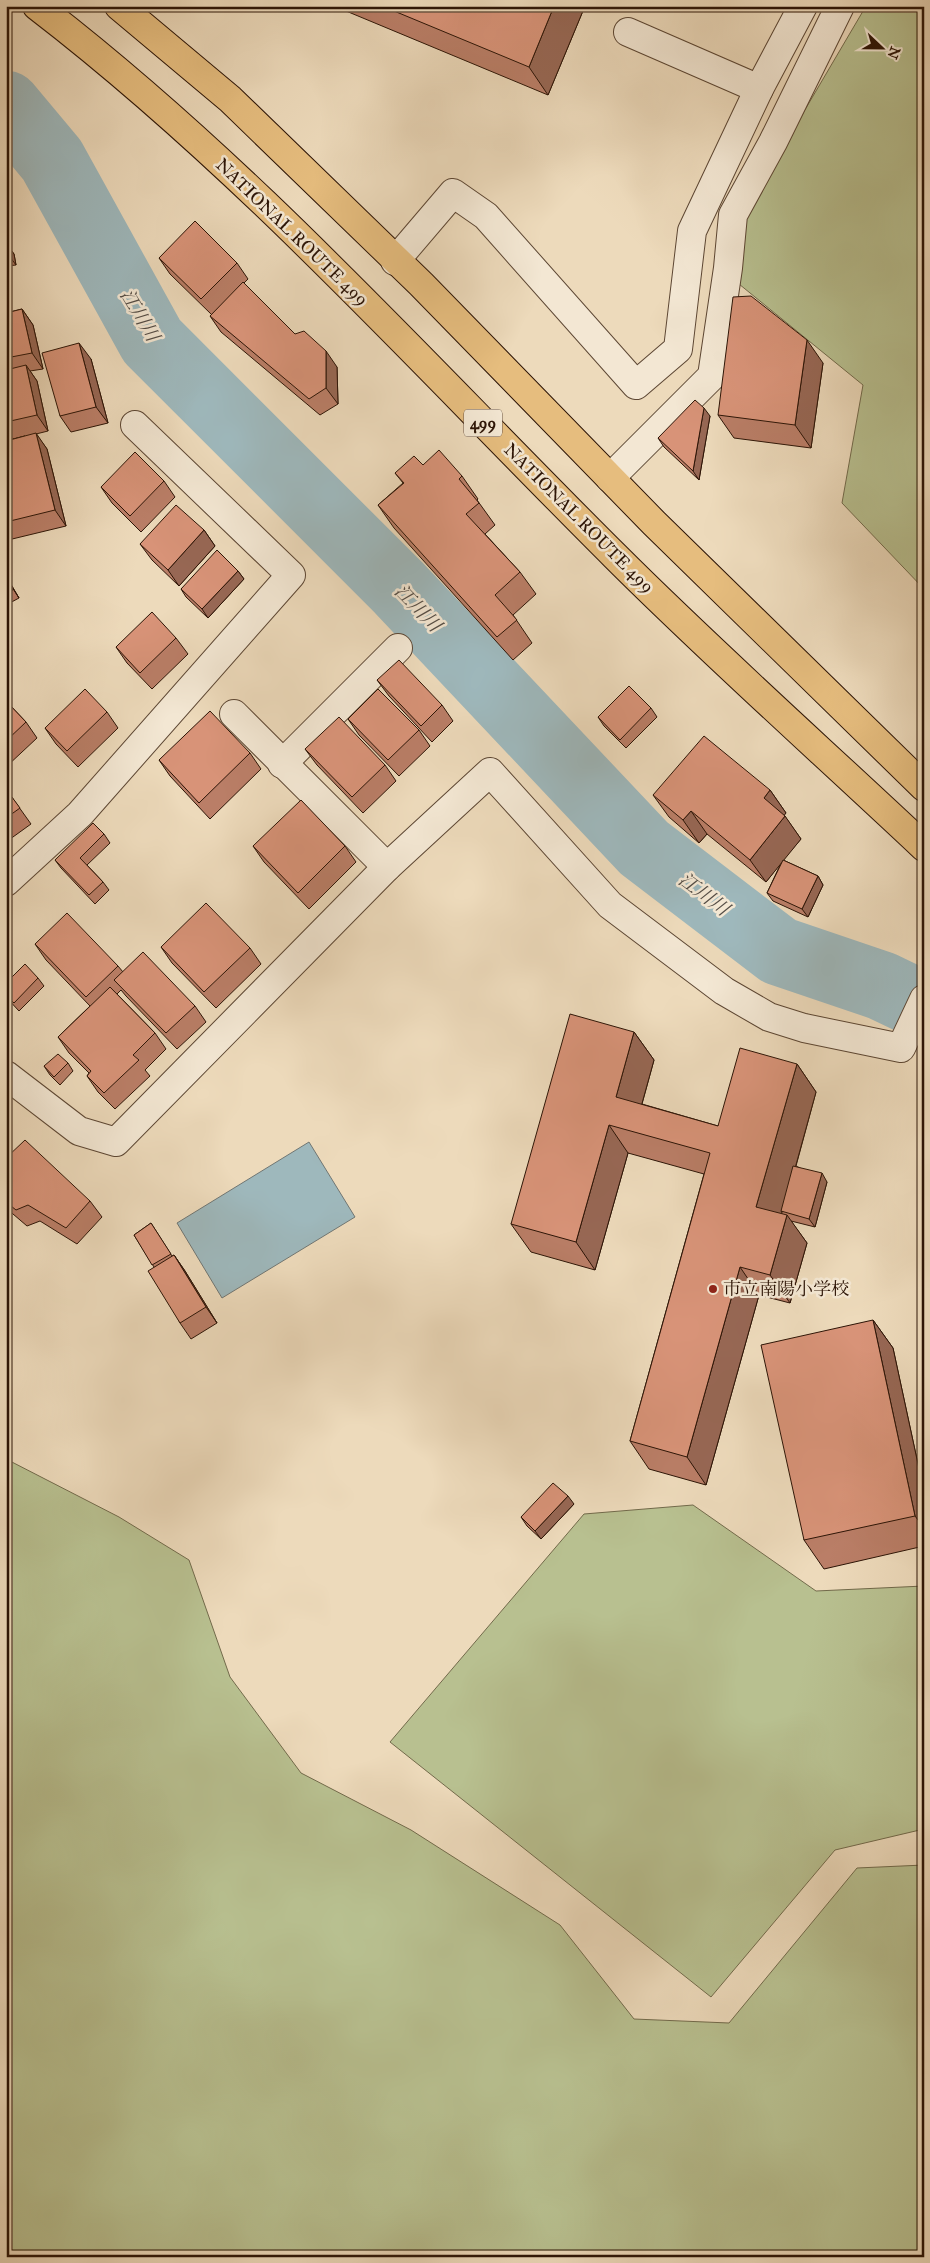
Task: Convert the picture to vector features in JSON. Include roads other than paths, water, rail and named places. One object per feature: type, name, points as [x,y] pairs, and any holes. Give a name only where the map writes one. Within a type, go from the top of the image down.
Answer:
[{"type":"highway","name":"NATIONAL ROUTE 499","points":[[36,6],[196,138],[393,332],[618,559],[924,847]]},
{"type":"highway","points":[[119,6],[230,99],[395,261],[610,478],[924,786]]},
{"type":"street","points":[[395,261],[453,193],[486,216],[636,385],[678,349],[692,231],[759,89],[803,6]]},
{"type":"street","points":[[610,478],[712,376],[728,268],[733,215],[773,142],[840,6]]},
{"type":"street","points":[[628,32],[759,89]]},
{"type":"street","points":[[6,882],[80,814],[291,575],[134,425]]},
{"type":"street","points":[[282,764],[398,648]]},
{"type":"street","points":[[234,714],[387,867]]},
{"type":"street","points":[[6,1075],[79,1131],[116,1142],[387,867],[490,772],[610,905],[724,991],[769,1017],[804,1028],[901,1048],[924,999]]},
{"type":"water","points":[[309,1142],[355,1217],[222,1298],[177,1223]]},
{"type":"waterway","name":"江川川","points":[[6,105],[52,160],[152,341],[398,587],[644,848],[779,951],[882,986],[924,1006]]},
{"type":"place","name":"市立南陽小学校","points":[[713,1289]]}]
